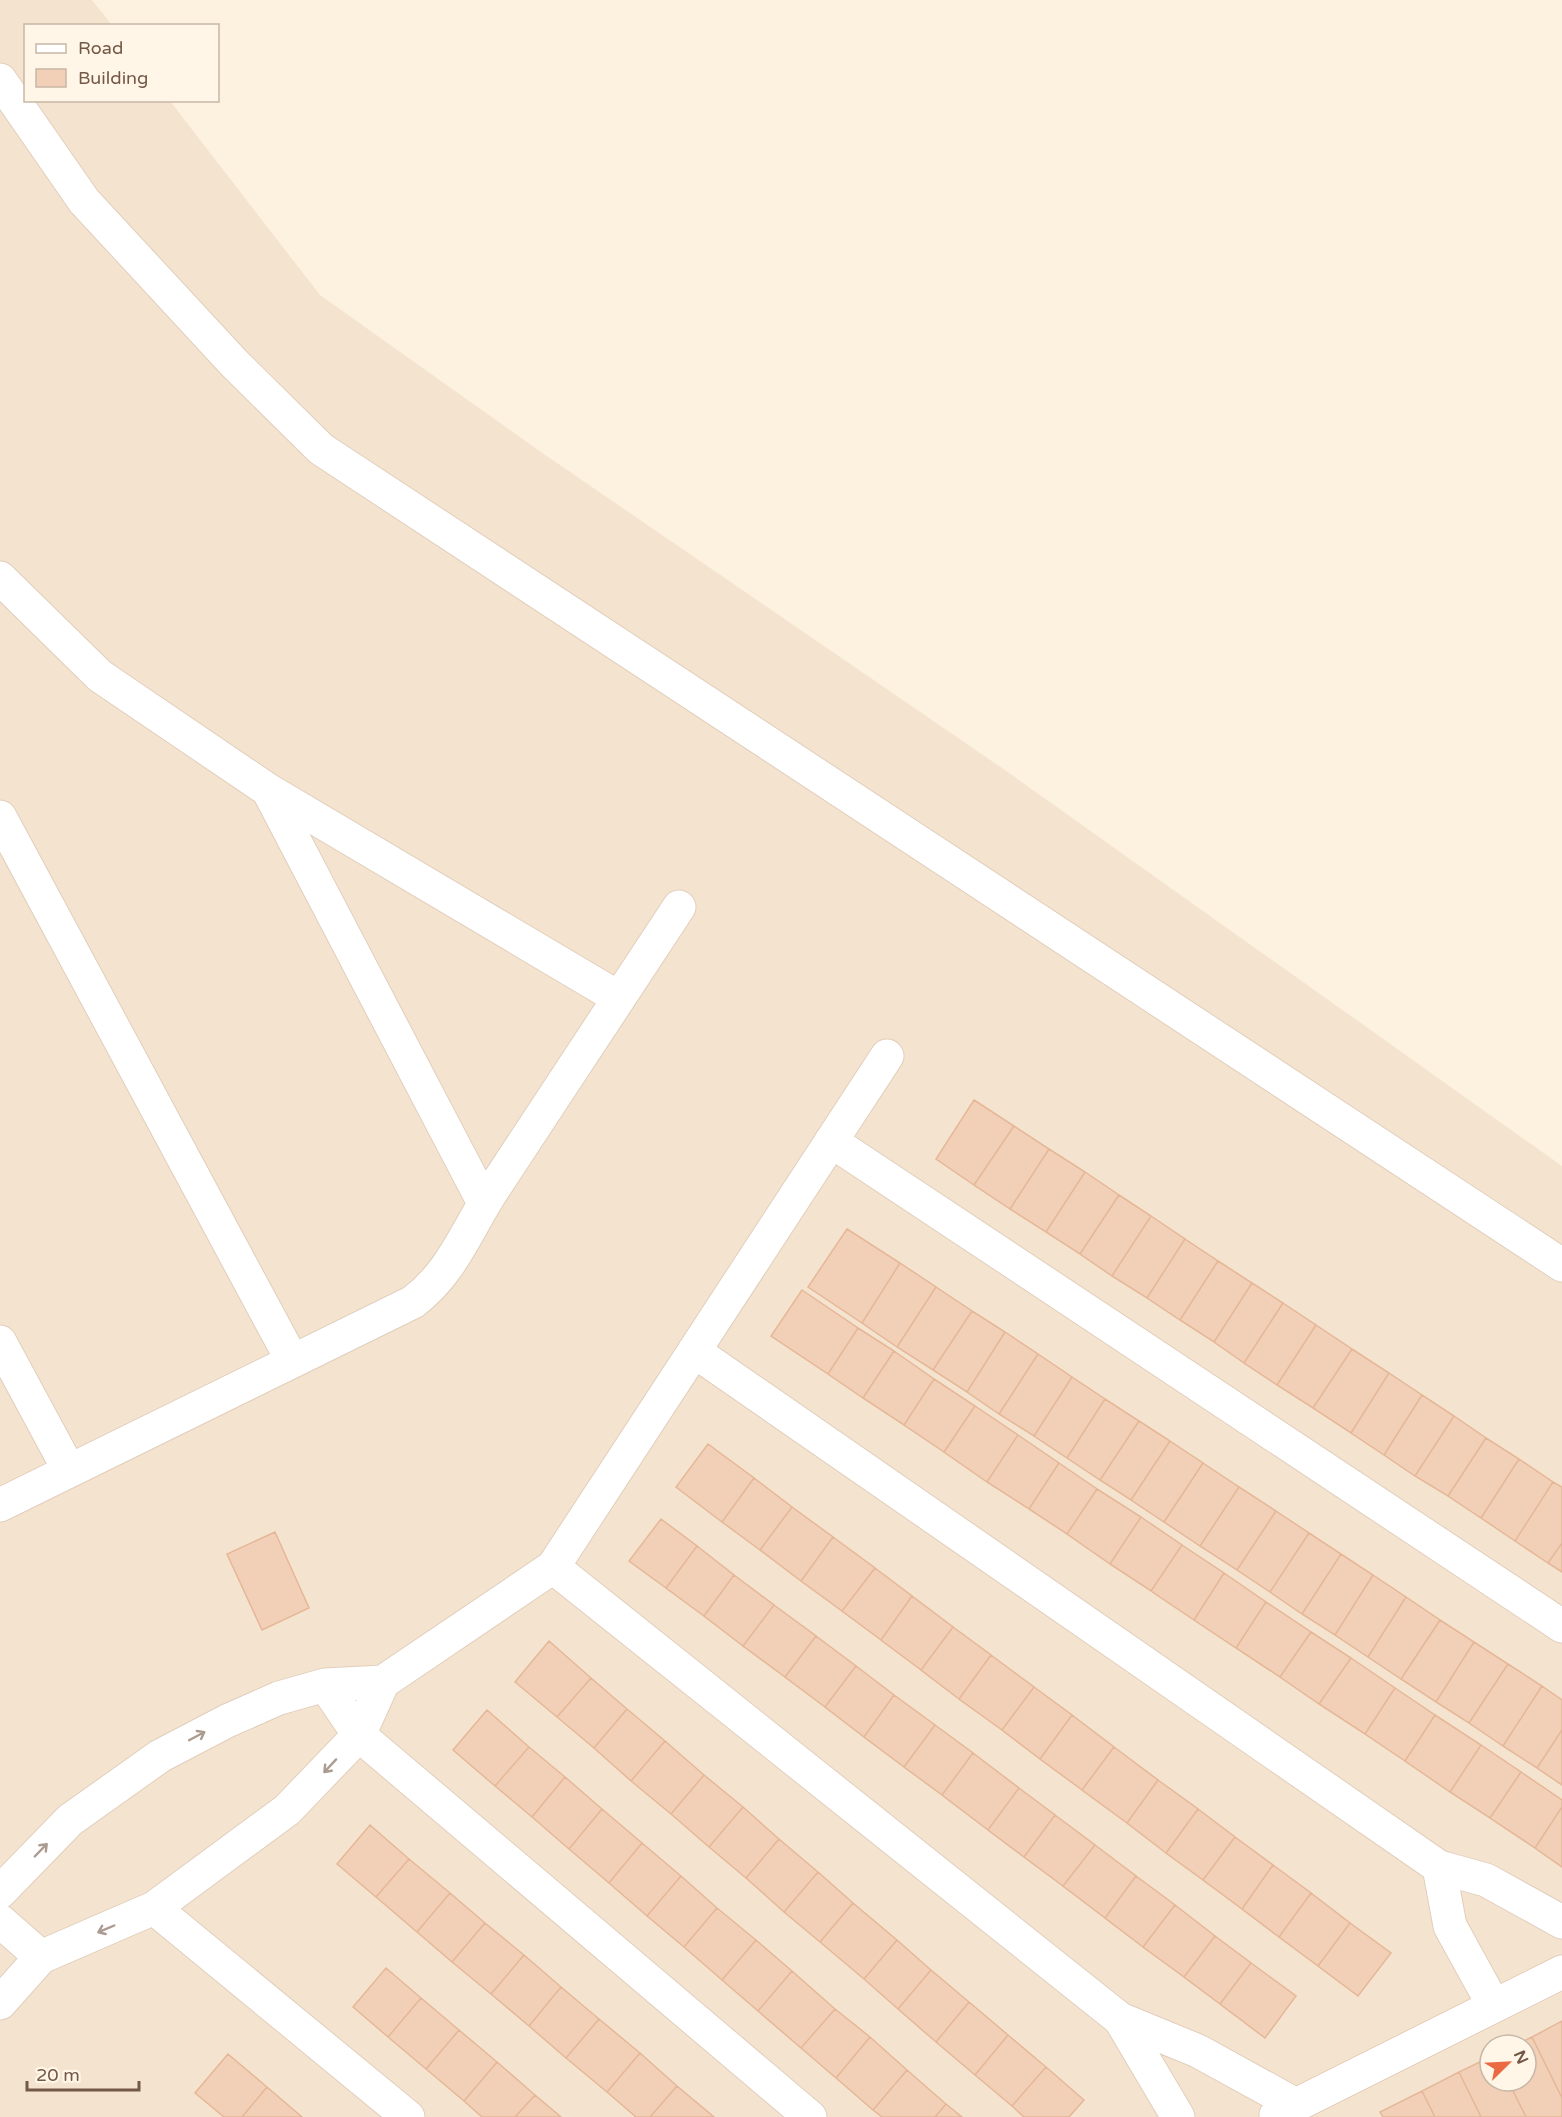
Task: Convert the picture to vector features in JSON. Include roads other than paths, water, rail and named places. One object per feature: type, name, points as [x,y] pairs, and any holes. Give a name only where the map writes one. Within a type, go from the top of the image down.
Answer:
[{"type":"street","points":[[0,80],[84,201],[234,363],[321,449],[1562,1265]]},
{"type":"street","points":[[0,578],[100,676],[268,790],[619,998]]},
{"type":"street","points":[[268,790],[484,1203]]},
{"type":"street","points":[[0,817],[292,1360]]},
{"type":"street","points":[[0,1505],[413,1302],[430,1289],[445,1273],[484,1203],[679,907]]},
{"type":"street","points":[[0,1892],[70,1820],[160,1756],[227,1721],[269,1703],[325,1685],[383,1682],[553,1567],[887,1056]]},
{"type":"street","points":[[831,1141],[1562,1626]]},
{"type":"street","points":[[0,1342],[69,1470]]},
{"type":"street","points":[[694,1351],[1439,1867],[1486,1880],[1562,1922]]},
{"type":"street","points":[[553,1567],[1120,2019],[1198,2051],[1284,2111],[1562,1972]]},
{"type":"street","points":[[0,2003],[41,1957],[154,1908],[288,1810],[359,1735],[383,1682]]},
{"type":"street","points":[[325,1685],[359,1735],[810,2117]]},
{"type":"street","points":[[1439,1867],[1450,1926],[1494,2006]]},
{"type":"street","points":[[154,1908],[408,2117]]},
{"type":"street","points":[[0,1921],[41,1957]]},
{"type":"street","points":[[1120,2019],[1178,2117]]}]
